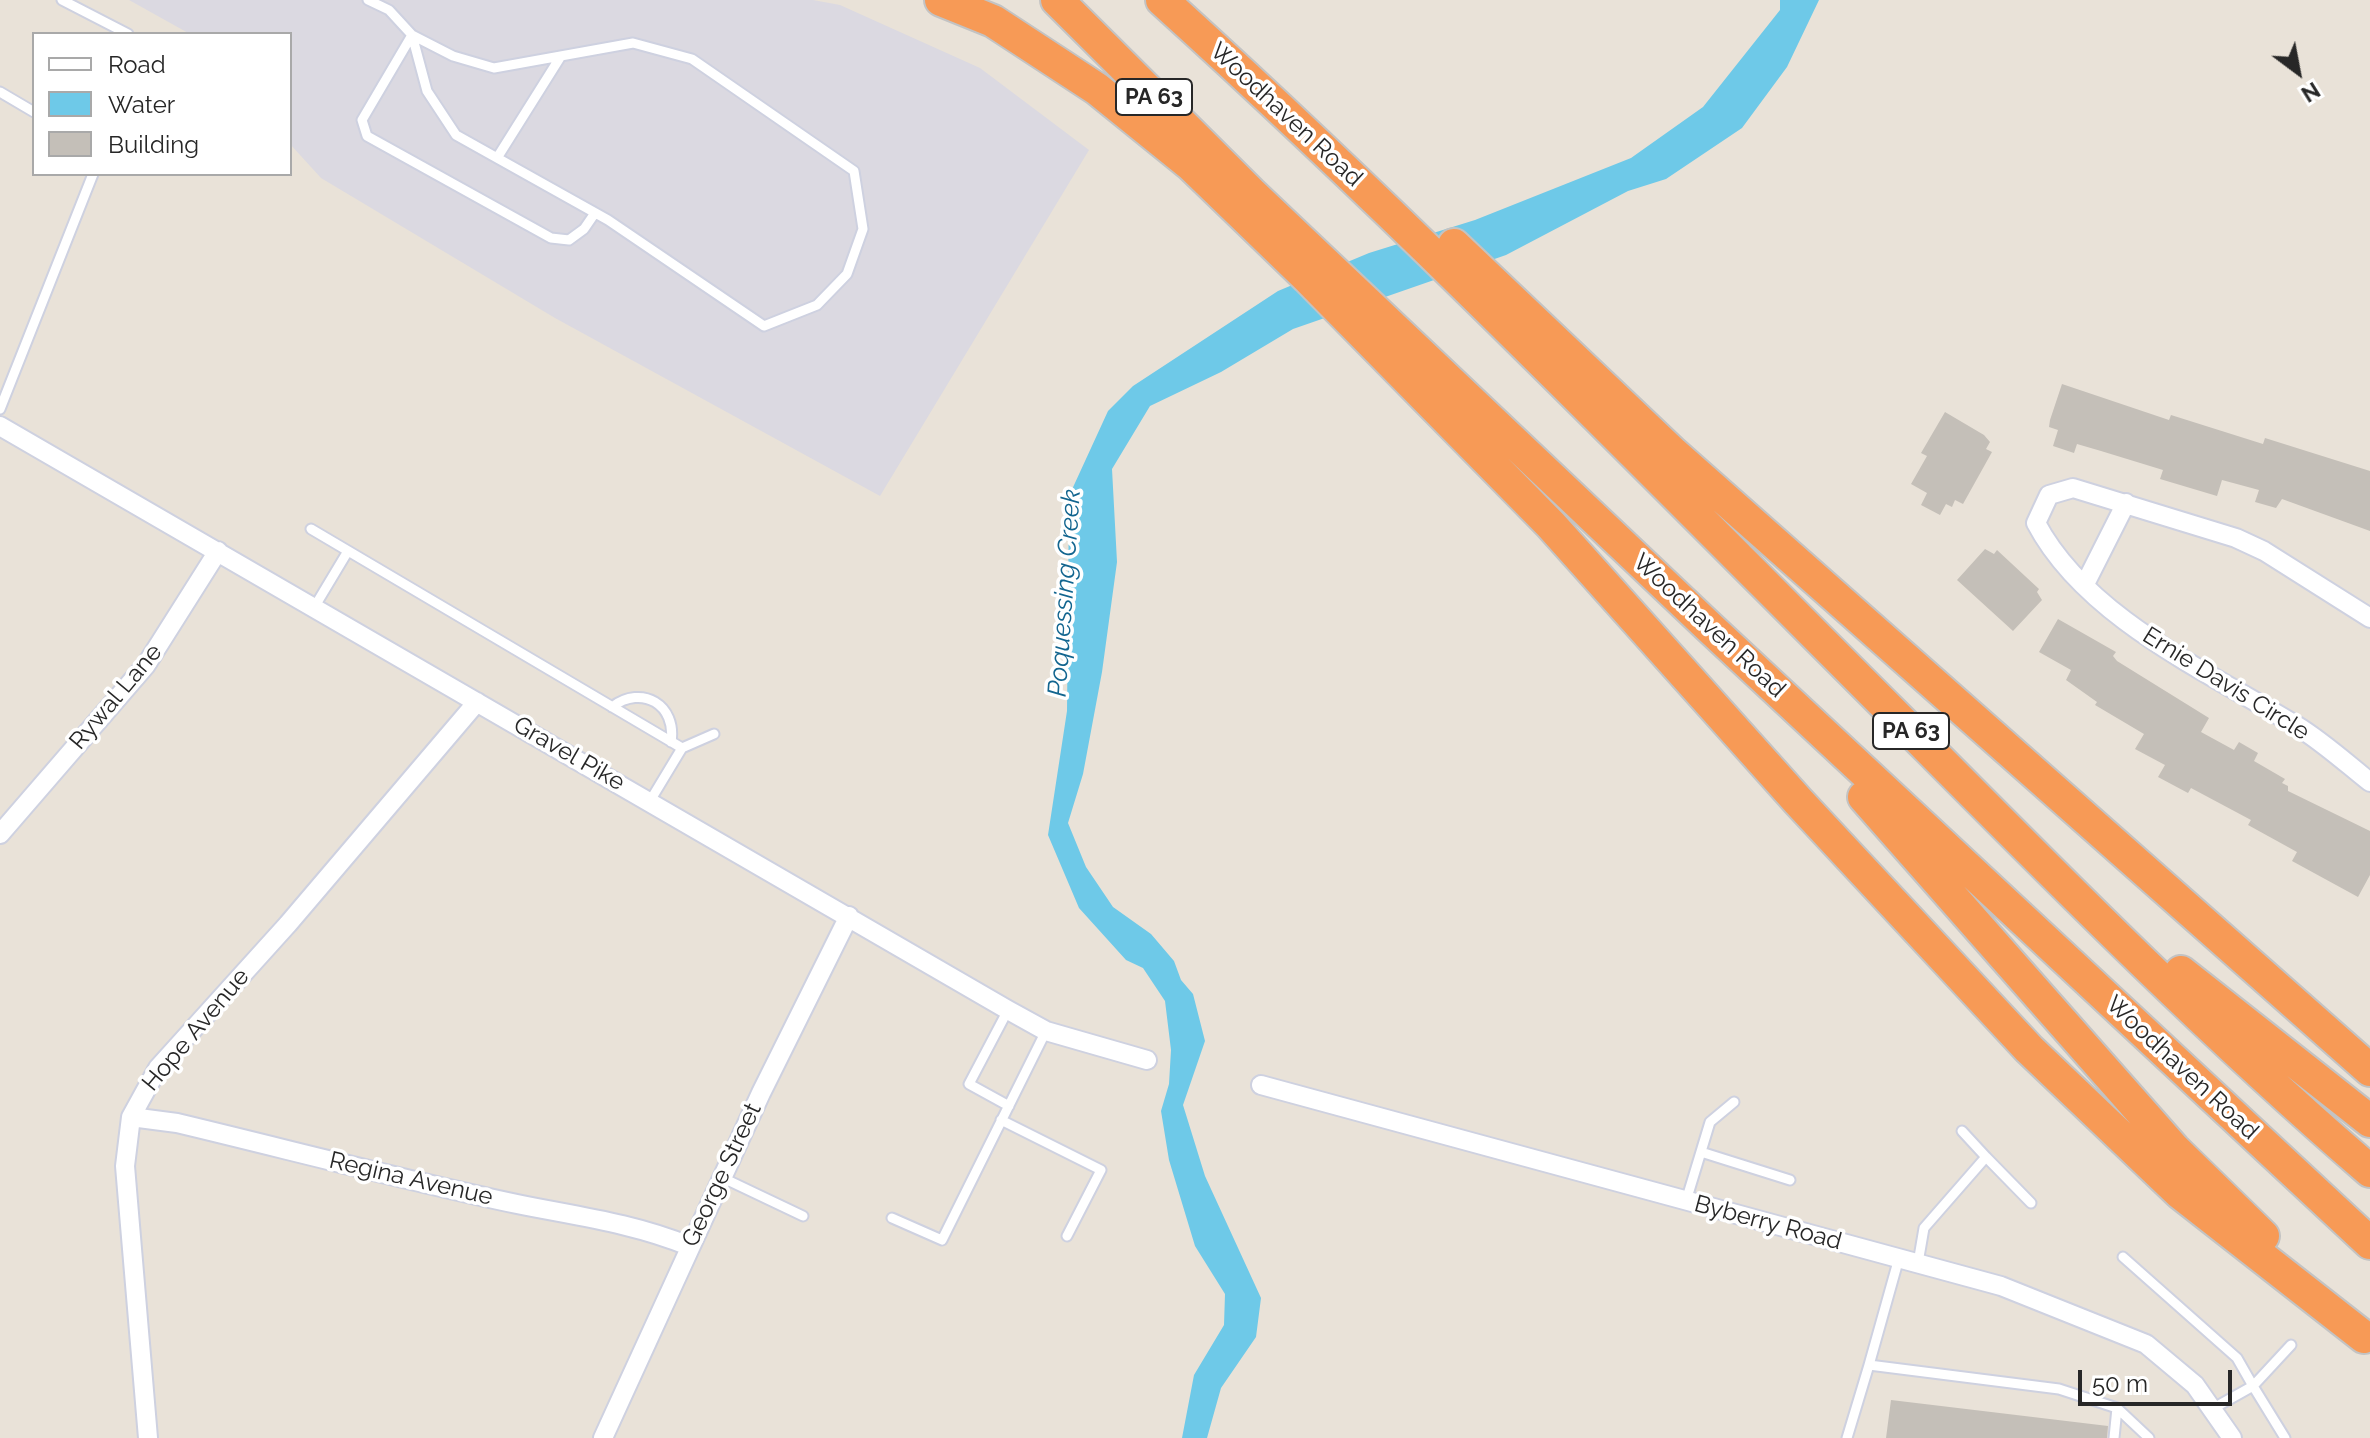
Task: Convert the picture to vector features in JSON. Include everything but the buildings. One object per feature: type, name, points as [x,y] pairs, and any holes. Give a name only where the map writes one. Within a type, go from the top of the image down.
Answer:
[{"type":"highway","points":[[941,0],[993,21],[1097,89],[1318,270]]},
{"type":"highway","points":[[980,0],[1081,59],[1208,163],[1251,193]]},
{"type":"highway","name":"Woodhaven Road","points":[[1057,0],[1251,193],[1318,270],[1368,318],[1708,626],[2370,1243]]},
{"type":"highway","name":"Woodhaven Road","points":[[1162,0],[1308,133],[1420,226],[1472,276],[2034,854],[2232,1047],[2370,1171]]},
{"type":"highway","points":[[1174,0],[1308,133]]},
{"type":"highway","points":[[1188,0],[1420,226]]},
{"type":"highway","points":[[1472,276],[2370,1070]]},
{"type":"highway","points":[[1368,318],[1798,801],[2029,1049],[2180,1193],[2364,1337],[2174,1149],[1957,900],[1708,626]]},
{"type":"highway","points":[[2034,854],[2370,1121]]},
{"type":"street","name":"Gravel Pike","points":[[0,426],[1008,1010],[1046,1031],[1147,1060]]},
{"type":"street","name":"Ernie Davis Circle","points":[[2370,618],[2264,551],[2236,538],[2073,488],[2049,495],[2040,508],[2036,523],[2048,545],[2085,584],[2156,646],[2300,728],[2370,782]]},
{"type":"street","points":[[2085,584],[2126,503]]},
{"type":"street","name":"Rywal Lane","points":[[0,834],[146,665],[218,551]]},
{"type":"street","name":"Hope Avenue","points":[[148,1438],[125,1166],[131,1117],[158,1068],[288,924],[477,702]]},
{"type":"street","name":"George Street","points":[[603,1438],[721,1177],[849,916]]},
{"type":"street","name":"Byberry Road","points":[[1261,1085],[2001,1286],[2146,1344],[2195,1385],[2232,1438]]},
{"type":"street","name":"Regina Avenue","points":[[131,1117],[177,1123],[518,1204],[634,1226],[689,1246]]},
{"type":"lane","points":[[62,0],[124,32]]},
{"type":"lane","points":[[368,0],[389,10],[412,35],[453,56],[494,68],[633,43],[692,59],[854,171],[863,229],[847,274],[817,305],[764,326],[595,213],[456,135],[427,91],[412,35]]},
{"type":"lane","points":[[412,35],[362,120],[367,136],[551,238],[569,240],[584,229],[595,213]]},
{"type":"lane","points":[[497,158],[561,56]]},
{"type":"lane","points":[[0,92],[32,111]]},
{"type":"lane","points":[[0,409],[92,176]]},
{"type":"lane","points":[[0,373],[12,379]]},
{"type":"lane","points":[[311,529],[682,748]]},
{"type":"lane","points":[[315,606],[348,551]]},
{"type":"lane","points":[[612,707],[633,696],[655,701],[670,718],[671,742]]},
{"type":"lane","points":[[650,801],[682,748],[714,734]]},
{"type":"lane","points":[[1008,1010],[969,1084],[1009,1106]]},
{"type":"lane","points":[[892,1218],[942,1240],[1046,1031]]},
{"type":"lane","points":[[1686,1201],[1710,1122],[1734,1102]]},
{"type":"lane","points":[[1001,1120],[1101,1170],[1067,1236]]},
{"type":"lane","points":[[1962,1131],[2031,1203]]},
{"type":"lane","points":[[1701,1152],[1790,1180]]},
{"type":"lane","points":[[1918,1263],[1924,1228],[1986,1157]]},
{"type":"lane","points":[[721,1177],[803,1216]]},
{"type":"lane","points":[[2123,1257],[2237,1358],[2285,1438]]},
{"type":"lane","points":[[1847,1438],[1899,1258]]},
{"type":"lane","points":[[2212,1409],[2253,1386],[2291,1345]]},
{"type":"lane","points":[[1869,1365],[2059,1389],[2117,1408],[2149,1438]]},
{"type":"lane","points":[[2114,1438],[2117,1408]]},
{"type":"shaded area","points":[[129,0],[813,0],[840,5],[980,68],[1089,150],[880,496],[555,318],[321,178],[292,146],[292,32],[186,32]]},
{"type":"water","points":[[1780,0],[1819,0],[1787,67],[1742,128],[1666,179],[1628,191],[1506,255],[1293,329],[1221,372],[1150,406],[1112,469],[1117,562],[1102,672],[1083,774],[1068,823],[1086,867],[1113,907],[1151,934],[1174,961],[1181,980],[1193,994],[1205,1041],[1183,1105],[1205,1176],[1261,1298],[1256,1337],[1221,1388],[1207,1438],[1182,1438],[1194,1375],[1224,1325],[1225,1294],[1195,1246],[1169,1160],[1161,1111],[1169,1084],[1171,1050],[1165,1001],[1143,968],[1126,960],[1079,908],[1048,835],[1067,711],[1069,496],[1108,411],[1133,386],[1278,291],[1369,253],[1475,220],[1631,158],[1703,107],[1780,10]]},
{"type":"water label","name":"Poquessing Creek","points":[[1065,593]]}]
